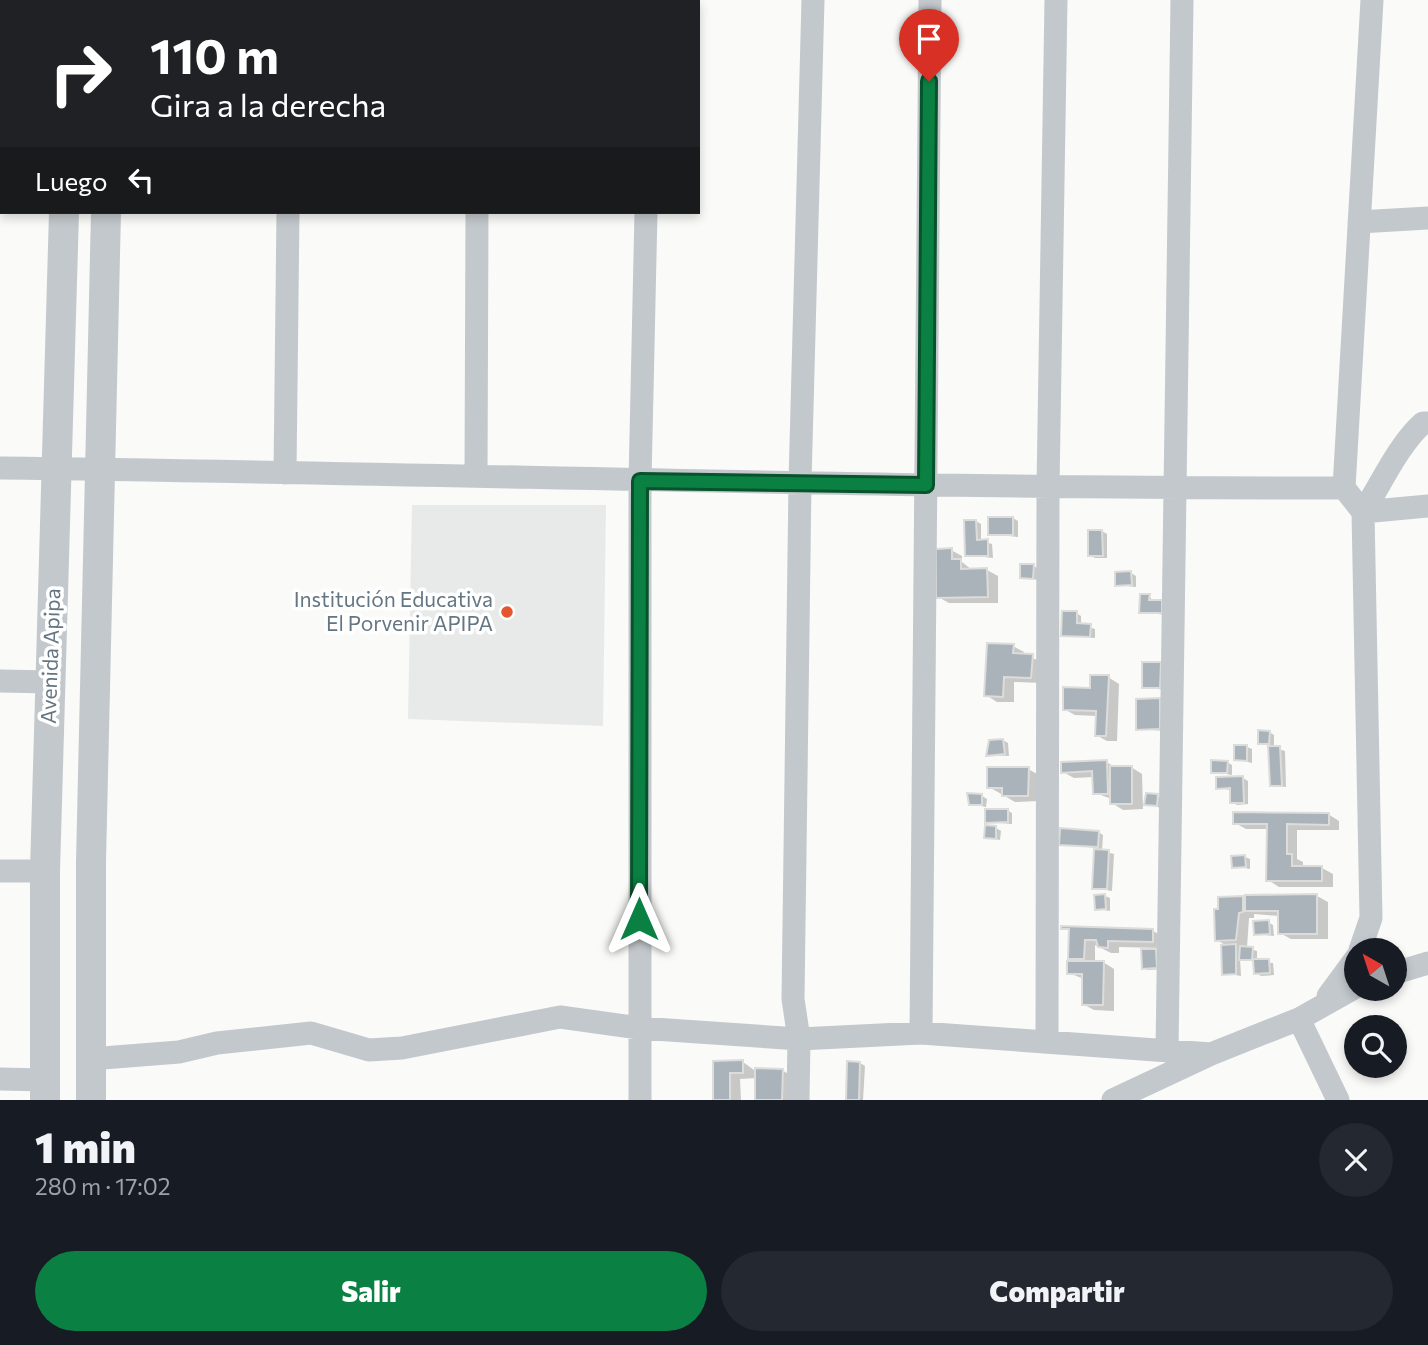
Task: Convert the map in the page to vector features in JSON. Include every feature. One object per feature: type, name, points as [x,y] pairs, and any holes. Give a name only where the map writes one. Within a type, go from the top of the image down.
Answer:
[{"type":"street","points":[[798,1100],[799,1039],[793,999],[800,482],[813,0]]},
{"type":"street","points":[[921,1033],[930,0]]},
{"type":"street","points":[[1047,1041],[1048,487],[1056,0]]},
{"type":"street","points":[[1167,1051],[1182,0]]},
{"type":"street","points":[[1363,512],[1344,488],[1372,0]]},
{"type":"street","name":"Avenida Apipa","points":[[45,1090],[45,871],[64,214]]},
{"type":"street","points":[[92,1100],[91,862],[106,214]]},
{"type":"street","points":[[285,474],[288,214]]},
{"type":"street","points":[[476,475],[477,214]]},
{"type":"street","points":[[640,1100],[640,481],[646,214]]},
{"type":"street","points":[[1359,222],[1428,218]]},
{"type":"street","points":[[1364,938],[1371,918],[1363,512],[1390,470],[1406,438],[1423,423],[1428,423]]},
{"type":"street","points":[[0,468],[1174,489],[1344,488]]},
{"type":"street","points":[[1363,512],[1428,506]]},
{"type":"street","points":[[0,681],[51,682]]},
{"type":"street","points":[[0,872],[45,871]]},
{"type":"street","points":[[1407,969],[1428,963]]},
{"type":"street","points":[[1308,1014],[1344,978]]},
{"type":"street","points":[[1113,1100],[1155,1091],[1211,1054],[1308,1014],[1344,993]]},
{"type":"street","points":[[1308,1014],[1338,1100]]},
{"type":"street","points":[[90,1059],[180,1052],[230,1041],[311,1033],[369,1050],[402,1048],[560,1017],[639,1028],[799,1039],[921,1033],[1211,1054]]},
{"type":"street","points":[[0,1079],[45,1090]]},
{"type":"shaded area","name":"Institución Educativa El Porvenir APIPA","points":[[412,505],[606,505],[603,726],[408,719]]},
{"type":"building","points":[[988,517],[1013,517],[1013,535],[988,535]]},
{"type":"building","points":[[964,520],[976,520],[977,540],[988,539],[988,556],[965,556]]},
{"type":"building","points":[[1088,530],[1102,530],[1103,556],[1088,556]]},
{"type":"building","points":[[952,548],[952,559],[961,559],[961,569],[987,568],[988,597],[936,598],[936,549]]},
{"type":"building","points":[[1020,564],[1034,564],[1033,579],[1020,578]]},
{"type":"building","points":[[1131,571],[1132,585],[1115,586],[1115,572]]},
{"type":"building","points":[[1140,594],[1150,594],[1149,600],[1162,600],[1162,613],[1139,613]]},
{"type":"building","points":[[1062,611],[1077,611],[1077,623],[1091,624],[1090,637],[1061,636]]},
{"type":"building","points":[[987,643],[1014,644],[1013,653],[1033,654],[1031,678],[1004,677],[1003,697],[984,696]]},
{"type":"building","points":[[1142,662],[1161,662],[1160,688],[1142,688]]},
{"type":"building","points":[[1090,675],[1109,675],[1106,736],[1095,736],[1096,711],[1063,710],[1063,687],[1090,688]]},
{"type":"building","points":[[1160,698],[1160,729],[1136,730],[1136,699]]},
{"type":"building","points":[[1258,730],[1270,731],[1269,744],[1258,744]]},
{"type":"building","points":[[1003,739],[1005,754],[986,756],[989,740]]},
{"type":"building","points":[[1234,745],[1247,745],[1247,761],[1234,760]]},
{"type":"building","points":[[1268,746],[1280,746],[1282,786],[1270,786]]},
{"type":"building","points":[[1107,760],[1108,794],[1093,794],[1092,771],[1061,773],[1061,762]]},
{"type":"building","points":[[1211,760],[1228,761],[1227,773],[1211,773]]},
{"type":"building","points":[[1110,766],[1132,766],[1132,804],[1110,804]]},
{"type":"building","points":[[987,767],[1029,767],[1028,796],[1002,796],[1002,788],[987,788]]},
{"type":"building","points":[[1243,776],[1244,803],[1230,803],[1230,788],[1216,789],[1216,777]]},
{"type":"building","points":[[967,793],[982,794],[982,805],[969,805]]},
{"type":"building","points":[[1146,793],[1158,794],[1157,806],[1144,805]]},
{"type":"building","points":[[985,809],[1008,809],[1008,822],[985,823]]},
{"type":"building","points":[[1233,812],[1329,813],[1329,825],[1287,824],[1287,854],[1292,854],[1292,866],[1322,866],[1322,881],[1266,881],[1267,824],[1233,824]]},
{"type":"building","points":[[985,825],[996,826],[996,839],[984,838]]},
{"type":"building","points":[[1060,828],[1099,831],[1098,847],[1059,845]]},
{"type":"building","points":[[1094,849],[1109,850],[1107,889],[1092,889]]},
{"type":"building","points":[[1245,855],[1246,867],[1232,868],[1231,856]]},
{"type":"building","points":[[1105,894],[1106,909],[1095,910],[1094,895]]},
{"type":"building","points":[[1317,894],[1317,934],[1278,934],[1278,911],[1245,911],[1245,895]]},
{"type":"building","points":[[1243,896],[1243,912],[1239,913],[1236,940],[1215,941],[1214,909],[1218,909],[1218,897]]},
{"type":"building","points":[[1269,920],[1270,934],[1254,935],[1253,921]]},
{"type":"building","points":[[1061,926],[1153,929],[1153,942],[1108,941],[1108,948],[1098,947],[1096,940],[1085,940],[1084,959],[1068,959],[1069,929],[1061,929]]},
{"type":"building","points":[[1236,944],[1236,974],[1222,975],[1221,945]]},
{"type":"building","points":[[1240,946],[1253,947],[1252,960],[1239,960]]},
{"type":"building","points":[[1141,949],[1156,949],[1157,968],[1142,969]]},
{"type":"building","points":[[1253,959],[1269,959],[1270,973],[1254,974]]},
{"type":"building","points":[[1067,961],[1104,961],[1103,1005],[1082,1005],[1082,974],[1067,974]]},
{"type":"building","points":[[743,1060],[743,1073],[730,1073],[730,1100],[713,1100],[713,1061]]},
{"type":"building","points":[[847,1061],[860,1062],[859,1100],[846,1100]]},
{"type":"building","points":[[755,1068],[783,1069],[782,1100],[755,1100]]},
{"type":"place","name":"Institución Educativa El Porvenir APIPA","points":[[507,612]]},
{"type":"route","points":[[639,919],[640,481],[926,485],[929,81]]}]
